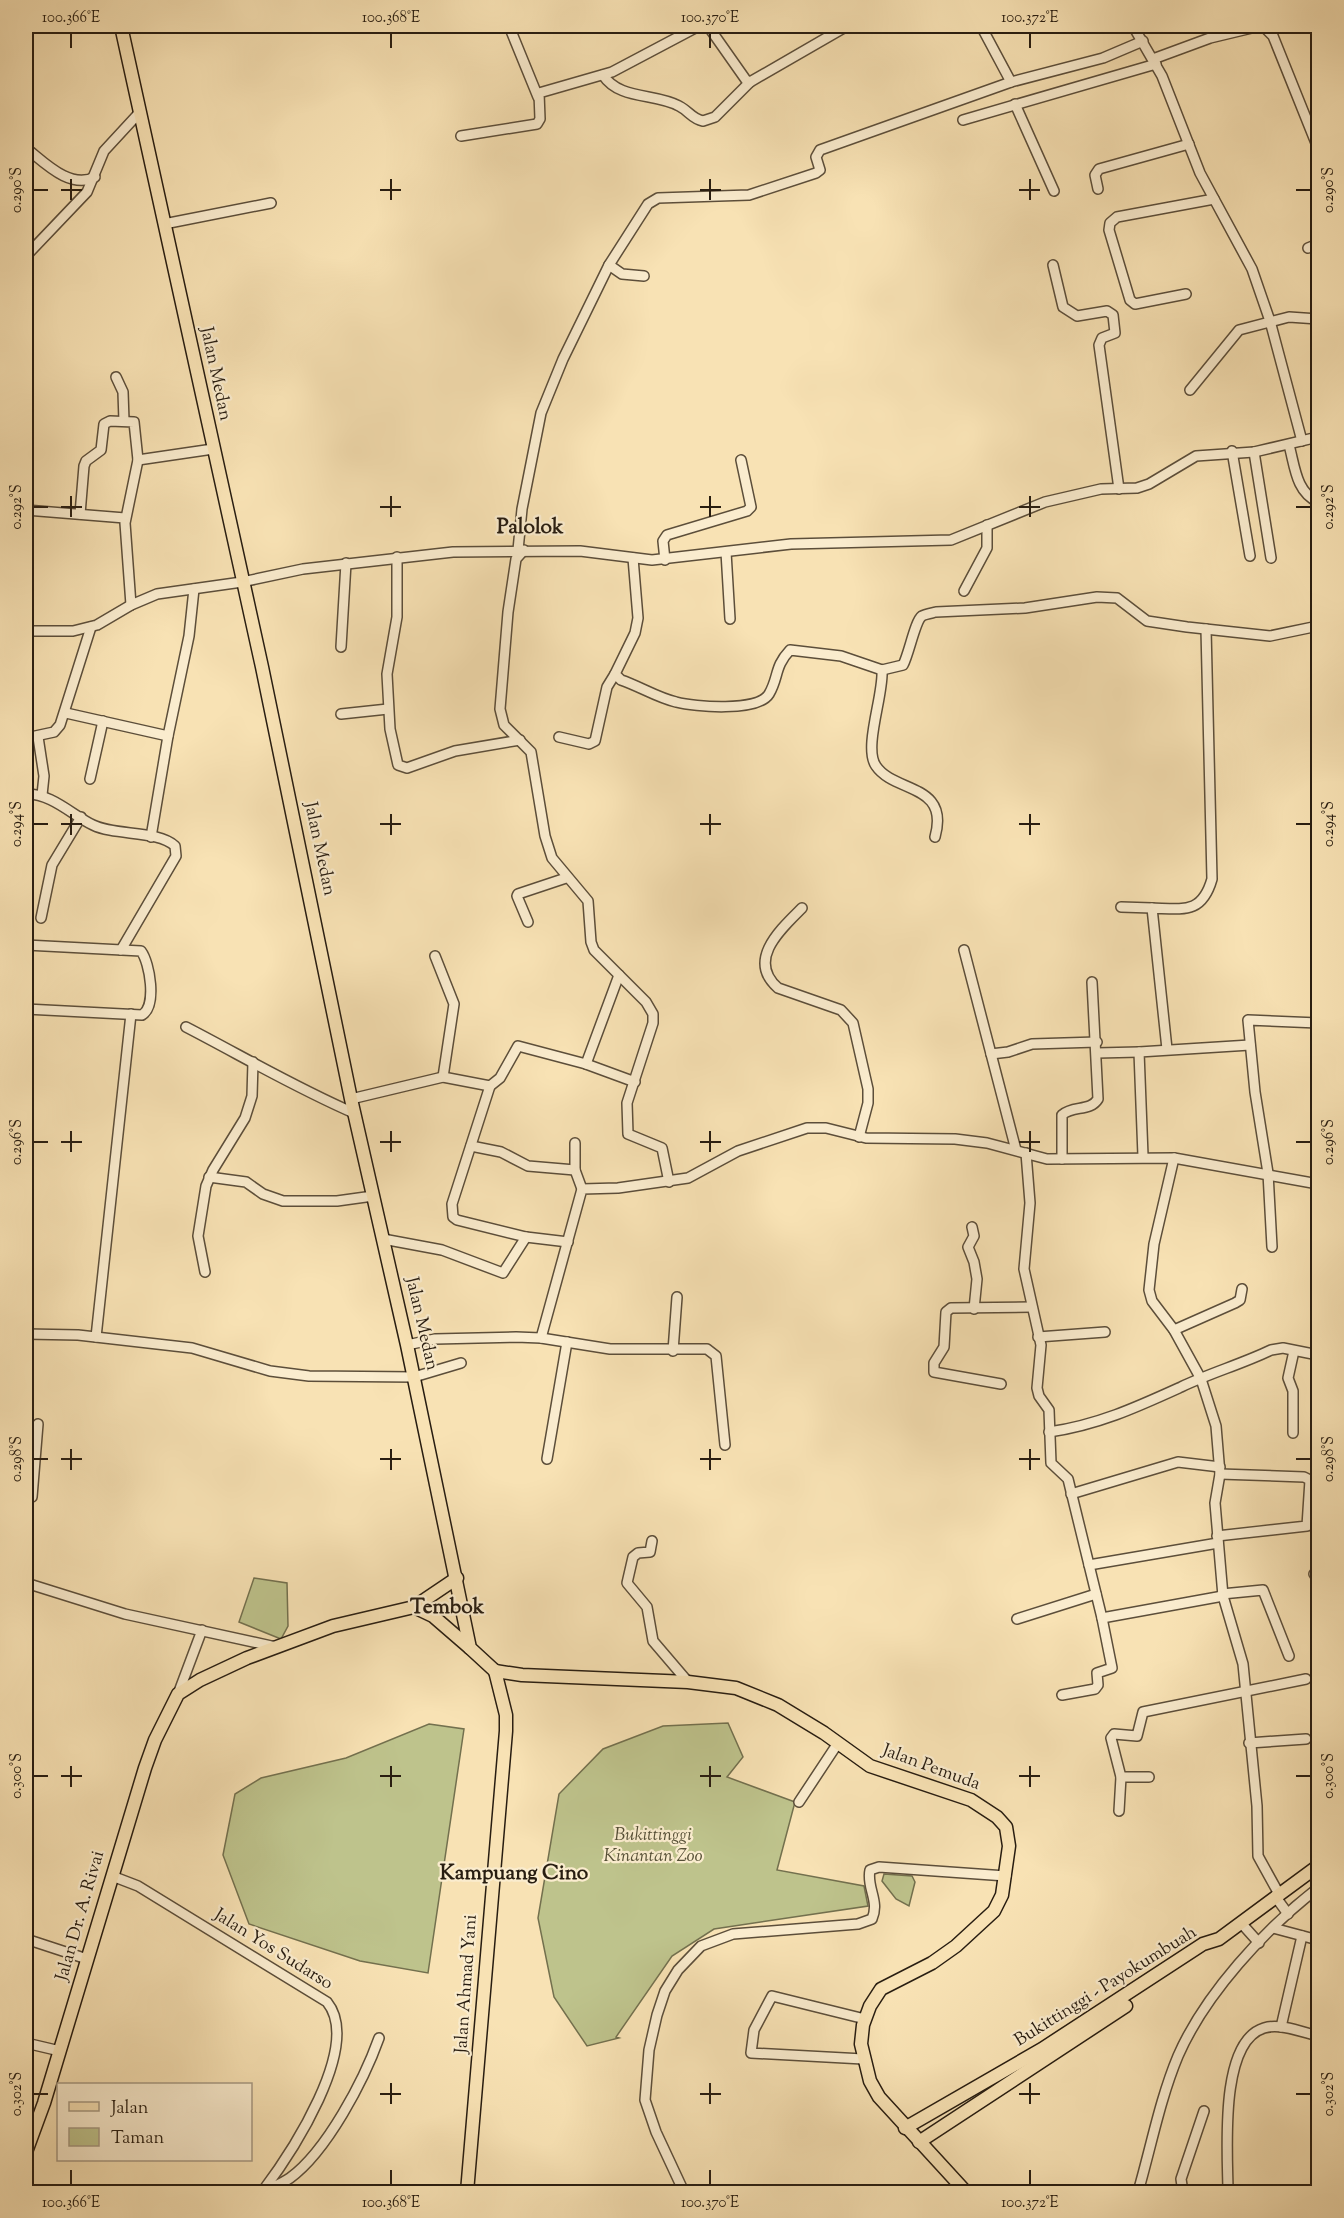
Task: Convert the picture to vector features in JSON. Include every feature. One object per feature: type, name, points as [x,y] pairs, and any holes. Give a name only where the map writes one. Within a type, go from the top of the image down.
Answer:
[{"type":"main road","name":"Jalan Medan","points":[[121,26],[317,925],[351,1099],[414,1377],[470,1648]]},
{"type":"main road","points":[[178,1694],[220,1669],[333,1626],[414,1607],[457,1578]]},
{"type":"main road","points":[[414,1607],[433,1616],[495,1671]]},
{"type":"main road","name":"Jalan Pemuda","points":[[495,1671],[522,1675],[688,1682],[736,1688],[764,1699],[838,1743],[870,1766],[971,1800],[998,1817],[1006,1827],[1010,1846],[1002,1895],[994,1911],[956,1946],[932,1963],[881,1989],[865,2019],[861,2044],[863,2059],[879,2097],[966,2193]]},
{"type":"main road","name":"Jalan Ahmad Yani","points":[[467,2193],[506,1731],[506,1716],[495,1671]]},
{"type":"main road","name":"Jalan Dr. A. Rivai","points":[[26,2152],[60,2051],[155,1740],[178,1694]]},
{"type":"main road","name":"Bukittinggi - Payokumbuah","points":[[905,2128],[1042,2049],[1203,1944],[1219,1939],[1318,1866]]},
{"type":"main road","points":[[919,2142],[1206,1952],[1219,1939]]},
{"type":"street","points":[[461,136],[537,124],[540,119],[538,97],[509,26]]},
{"type":"street","points":[[538,97],[545,91],[625,67],[699,26]]},
{"type":"street","points":[[708,26],[746,80],[750,82]]},
{"type":"street","points":[[603,75],[611,86],[678,106],[695,119],[703,121],[715,117],[750,82],[847,26]]},
{"type":"street","points":[[981,26],[1011,82]]},
{"type":"street","points":[[1133,26],[1155,62],[1200,173],[1252,268],[1270,321],[1302,441]]},
{"type":"street","points":[[963,120],[1155,62],[1210,38],[1262,26],[1273,36],[1318,148]]},
{"type":"street","points":[[669,1182],[662,1148],[628,1134],[627,1103],[652,1023],[652,1014],[646,1002],[594,950],[591,942],[588,901],[566,878],[548,850],[535,764],[531,752],[504,725],[500,709],[508,612],[516,559],[521,550],[537,422],[563,359],[609,265],[637,220],[654,200],[749,195],[816,173],[820,167],[816,157],[820,150],[1011,82],[1103,58],[1143,41]]},
{"type":"street","points":[[1015,105],[1054,191]]},
{"type":"street","points":[[26,256],[87,192],[104,150],[140,112]]},
{"type":"street","points":[[1098,189],[1095,175],[1099,169],[1189,144]]},
{"type":"street","points":[[26,148],[73,180],[87,181],[95,177]]},
{"type":"street","points":[[1186,294],[1136,304],[1130,300],[1109,230],[1110,223],[1117,217],[1214,199]]},
{"type":"street","points":[[164,224],[271,203]]},
{"type":"street","points":[[1308,248],[1318,244]]},
{"type":"street","points":[[609,265],[621,273],[644,276]]},
{"type":"street","points":[[1053,265],[1063,307],[1077,316],[1107,311],[1113,315],[1115,333],[1102,338],[1099,345],[1119,489]]},
{"type":"street","points":[[1190,390],[1234,334],[1270,321],[1290,317],[1318,319]]},
{"type":"street","points":[[116,377],[123,392],[124,421]]},
{"type":"street","points":[[80,514],[86,461],[101,450],[104,424],[110,421],[135,424],[138,460],[125,518],[131,604]]},
{"type":"street","points":[[26,631],[73,631],[91,627],[131,604],[157,594],[242,582],[346,563],[397,557],[521,550],[580,551],[665,560],[791,544],[951,540],[1045,502],[1101,489],[1119,489],[1149,484],[1196,456],[1232,451],[1254,452],[1318,437]]},
{"type":"street","points":[[1289,445],[1300,488],[1307,497],[1318,502]]},
{"type":"street","points":[[138,460],[213,448]]},
{"type":"street","points":[[1232,451],[1250,556]]},
{"type":"street","points":[[1254,452],[1271,558]]},
{"type":"street","points":[[665,560],[663,541],[667,535],[747,511],[751,507],[741,460]]},
{"type":"street","points":[[26,510],[125,518]]},
{"type":"street","points":[[964,591],[987,548],[987,525]]},
{"type":"street","points":[[726,552],[730,620]]},
{"type":"street","points":[[397,557],[397,617],[387,674],[388,709],[398,765],[402,768],[455,751],[520,740]]},
{"type":"street","points":[[559,737],[589,744],[595,741],[607,687],[635,633],[638,618],[633,558]]},
{"type":"street","points":[[341,647],[346,563]]},
{"type":"street","points":[[151,837],[168,736],[189,636],[194,589]]},
{"type":"street","points":[[615,675],[621,680],[676,702],[712,706],[754,705],[768,696],[779,662],[790,650],[841,656],[882,670],[903,665],[911,651],[916,625],[922,616],[936,612],[1025,608],[1097,597],[1117,598],[1147,621],[1206,629],[1270,636],[1318,626]]},
{"type":"street","points":[[26,738],[54,732],[66,713],[91,627]]},
{"type":"street","points":[[1121,907],[1179,909],[1197,905],[1203,901],[1212,879],[1206,629]]},
{"type":"street","points":[[882,670],[883,683],[871,746],[873,762],[883,774],[922,793],[931,802],[938,816],[935,837]]},
{"type":"street","points":[[342,714],[388,709]]},
{"type":"street","points":[[66,713],[168,736]]},
{"type":"street","points":[[90,779],[103,721]]},
{"type":"street","points":[[38,736],[45,776],[42,795]]},
{"type":"street","points":[[26,794],[42,795],[93,825],[171,842],[177,851],[121,950]]},
{"type":"street","points":[[41,918],[52,865],[81,817]]},
{"type":"street","points":[[528,922],[517,896],[566,878]]},
{"type":"street","points":[[802,908],[776,934],[769,945],[766,972],[770,981],[778,988],[841,1010],[853,1023],[868,1089],[868,1103],[859,1137]]},
{"type":"street","points":[[1152,908],[1167,1049]]},
{"type":"street","points":[[26,945],[141,951],[148,960],[148,1009],[142,1015],[26,1010]]},
{"type":"street","points":[[964,950],[1016,1150]]},
{"type":"street","points":[[435,956],[454,1004],[443,1077]]},
{"type":"street","points":[[586,1064],[619,975]]},
{"type":"street","points":[[1062,1160],[1062,1115],[1066,1111],[1090,1107],[1098,1099],[1097,1042],[1092,982]]},
{"type":"street","points":[[96,1336],[131,1014]]},
{"type":"street","points":[[1272,1246],[1268,1173],[1248,1020],[1318,1023]]},
{"type":"street","points":[[186,1027],[254,1062],[302,1091],[354,1113]]},
{"type":"street","points":[[991,1054],[1032,1044],[1097,1042]]},
{"type":"street","points":[[1097,1053],[1250,1045]]},
{"type":"street","points":[[351,1099],[443,1077],[490,1086],[496,1084],[518,1046],[586,1064],[635,1082]]},
{"type":"street","points":[[1139,1052],[1143,1156]]},
{"type":"street","points":[[205,1272],[198,1236],[209,1177],[245,1118],[252,1096],[254,1062]]},
{"type":"street","points":[[490,1086],[452,1204],[453,1216],[458,1220],[526,1237],[568,1242]]},
{"type":"street","points":[[582,1189],[618,1188],[688,1178],[738,1150],[807,1128],[826,1128],[859,1137],[955,1139],[1062,1160],[1143,1156],[1174,1158],[1268,1173],[1318,1184]]},
{"type":"street","points":[[542,1338],[582,1189],[575,1170],[574,1143]]},
{"type":"street","points":[[471,1146],[501,1152],[528,1166],[575,1170]]},
{"type":"street","points":[[1026,1153],[1030,1203],[1024,1269],[1027,1307],[1041,1346],[1037,1391],[1048,1405],[1051,1463],[1068,1479],[1112,1668],[1097,1673],[1098,1685],[1095,1689],[1062,1695]]},
{"type":"street","points":[[1174,1158],[1154,1244],[1149,1290],[1152,1301],[1174,1330],[1201,1379],[1215,1426],[1220,1471],[1215,1503],[1222,1595],[1242,1658],[1257,1806],[1258,1856],[1288,1914]]},
{"type":"street","points":[[209,1177],[246,1182],[262,1194],[283,1201],[337,1201],[373,1196]]},
{"type":"street","points":[[972,1227],[974,1236],[968,1247],[977,1279],[974,1309]]},
{"type":"street","points":[[383,1239],[442,1250],[504,1273],[526,1237]]},
{"type":"street","points":[[1174,1330],[1236,1303],[1240,1300],[1242,1289]]},
{"type":"street","points":[[674,1350],[677,1297]]},
{"type":"street","points":[[1001,1384],[934,1372],[934,1363],[944,1347],[945,1312],[951,1308],[1027,1307]]},
{"type":"street","points":[[1038,1337],[1106,1332]]},
{"type":"street","points":[[26,1334],[96,1336],[192,1348],[285,1374],[414,1377],[461,1363]]},
{"type":"street","points":[[407,1346],[457,1337],[542,1338],[610,1349],[707,1349],[716,1356],[725,1445]]},
{"type":"street","points":[[547,1459],[567,1342]]},
{"type":"street","points":[[1049,1432],[1106,1420],[1271,1350],[1283,1348],[1318,1355]]},
{"type":"street","points":[[1293,1432],[1293,1391],[1288,1378],[1294,1350]]},
{"type":"street","points":[[32,1497],[38,1424]]},
{"type":"street","points":[[26,1449],[36,1449]]},
{"type":"street","points":[[1071,1494],[1178,1462],[1220,1471],[1304,1477],[1310,1480],[1307,1526],[1217,1540],[1089,1565]]},
{"type":"street","points":[[652,1541],[650,1552],[638,1553],[633,1557],[627,1585],[647,1607],[652,1641],[688,1682]]},
{"type":"street","points":[[26,1583],[124,1614],[278,1648]]},
{"type":"street","points":[[1102,1618],[1222,1595],[1263,1590],[1289,1656]]},
{"type":"street","points":[[1017,1619],[1096,1594]]},
{"type":"street","points":[[178,1694],[202,1630]]},
{"type":"street","points":[[1119,1811],[1121,1777],[1111,1738],[1114,1734],[1138,1734],[1141,1714],[1306,1679]]},
{"type":"street","points":[[1249,1743],[1306,1739]]},
{"type":"street","points":[[799,1802],[838,1743]]},
{"type":"street","points":[[1121,1777],[1149,1777]]},
{"type":"street","points":[[684,2193],[656,2132],[645,2100],[649,2050],[657,2015],[665,1991],[688,1956],[701,1946],[733,1934],[858,1924],[872,1919],[876,1901],[868,1879],[870,1870],[879,1867],[1006,1876]]},
{"type":"street","name":"Jalan Yos Sudarso","points":[[112,1876],[138,1886],[327,2002],[335,2012],[334,2052],[320,2098],[263,2192]]},
{"type":"street","points":[[1138,2193],[1179,2054],[1224,1982],[1273,1928],[1318,1888]]},
{"type":"street","points":[[1242,1924],[1259,1943]]},
{"type":"street","points":[[1273,1928],[1318,1940]]},
{"type":"street","points":[[1281,2027],[1302,1936]]},
{"type":"street","points":[[26,1939],[87,1959]]},
{"type":"street","points":[[863,2059],[751,2053],[754,2030],[772,1996],[865,2019]]},
{"type":"street","points":[[1228,2193],[1228,2106],[1235,2068],[1251,2036],[1264,2028],[1281,2027],[1318,2036]]},
{"type":"street","points":[[263,2192],[289,2179],[308,2161],[325,2139],[369,2067],[379,2038]]},
{"type":"street","points":[[26,2043],[60,2051]]},
{"type":"street","points":[[1183,2193],[1181,2179],[1204,2111]]},
{"type":"green space","points":[[254,1578],[287,1583],[288,1626],[281,1639],[239,1622]]},
{"type":"green space","name":"Bukittinggi Kinantan Zoo","points":[[728,1723],[743,1757],[727,1777],[795,1802],[777,1870],[864,1886],[868,1906],[714,1929],[672,1956],[616,2037],[619,2038],[587,2046],[554,1997],[538,1918],[559,1794],[603,1749],[663,1726]]},
{"type":"green space","points":[[429,1724],[464,1729],[428,1973],[360,1961],[249,1924],[223,1855],[235,1794],[261,1778],[346,1758]]},
{"type":"green space","points":[[884,1874],[912,1876],[915,1882],[909,1906],[896,1899],[882,1881]]},
{"type":"district","name":"Palolok","points":[[530,528]]},
{"type":"district","name":"Tembok","points":[[447,1608]]},
{"type":"district","name":"Kampuang Cino","points":[[514,1874]]}]
